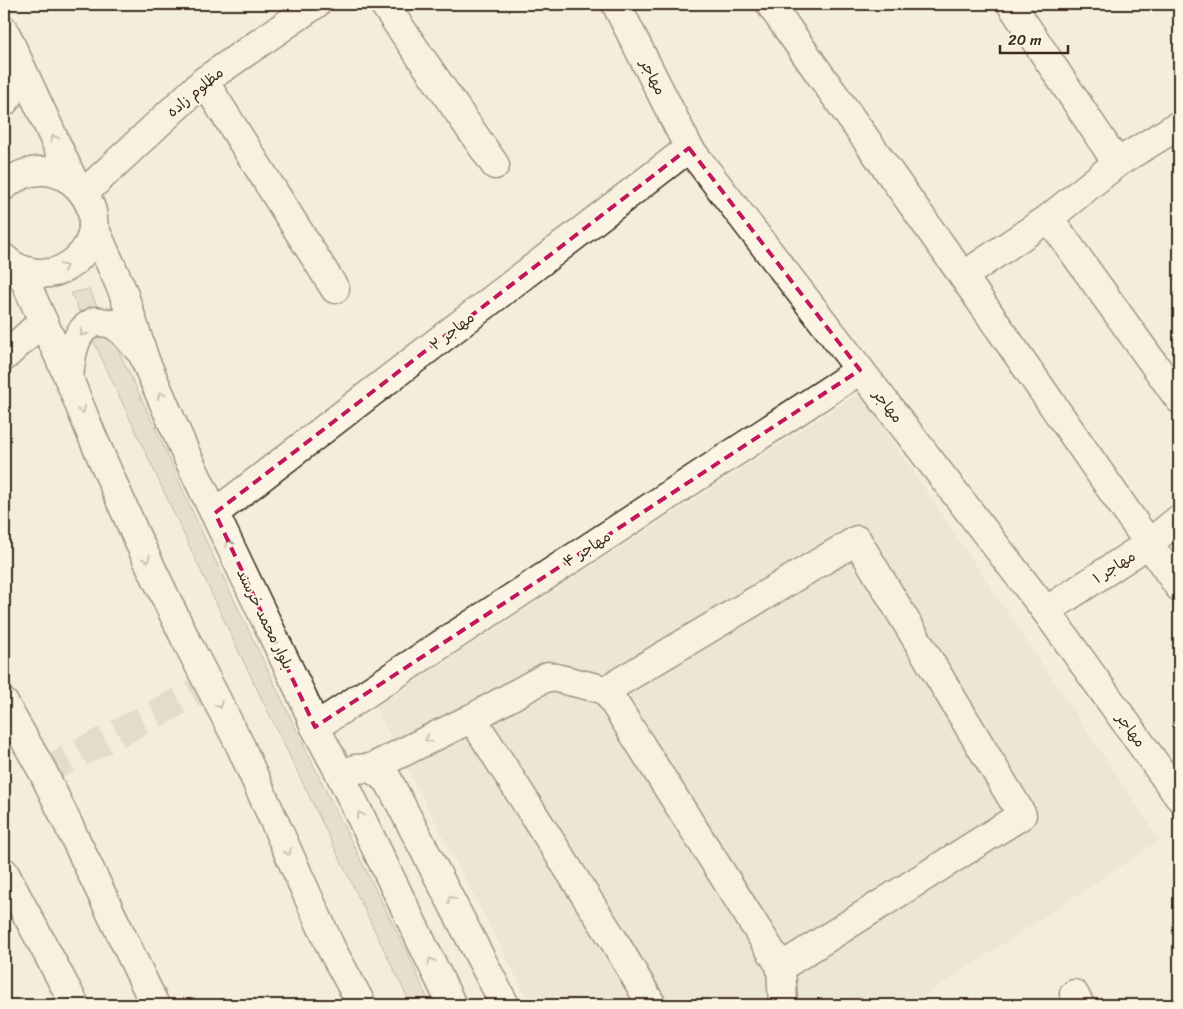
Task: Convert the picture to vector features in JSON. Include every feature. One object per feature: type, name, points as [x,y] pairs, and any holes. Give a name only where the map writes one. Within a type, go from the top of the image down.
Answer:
[{"type":"street","name":"مظلوم زاده","points":[[79,188],[204,81],[316,4]]},
{"type":"street","points":[[384,4],[495,165]]},
{"type":"street","name":"مهاجر","points":[[616,4],[689,148],[1046,611],[1179,797]]},
{"type":"street","points":[[770,4],[963,276],[1179,587]]},
{"type":"street","points":[[1011,4],[1117,163]]},
{"type":"street","points":[[4,30],[79,188]]},
{"type":"street","points":[[4,102],[8,96],[17,59]]},
{"type":"street","points":[[204,81],[335,289]]},
{"type":"street","points":[[963,276],[1049,218],[1117,163],[1179,125]]},
{"type":"street","name":"مهاجر ۲","points":[[215,513],[689,148]]},
{"type":"street","points":[[4,186],[13,178],[28,172],[44,170],[60,174],[79,188]]},
{"type":"street","name":"بلوار محمد خرسند","points":[[79,188],[92,214],[93,225],[122,292],[145,360],[186,454],[303,698],[315,727],[338,770],[452,1005]]},
{"type":"street","points":[[1049,218],[1179,399]]},
{"type":"street","points":[[12,264],[36,274],[53,273],[68,266],[81,255],[89,241],[93,225]]},
{"type":"street","points":[[12,264],[43,321],[136,536],[193,654],[240,745],[332,950],[362,1005]]},
{"type":"street","points":[[4,357],[43,321]]},
{"type":"street","points":[[69,379],[74,348],[82,331],[96,321],[113,324],[136,345],[145,360]]},
{"type":"street","name":"مهاجر ۴","points":[[315,727],[860,370]]},
{"type":"street","name":"مهاجر ۱","points":[[1046,611],[1148,544],[1179,519]]},
{"type":"street","points":[[606,690],[857,540],[1022,815],[781,967]]},
{"type":"street","points":[[338,770],[371,768],[472,718],[548,676],[606,690],[781,967],[783,1005]]},
{"type":"street","points":[[4,703],[43,772],[155,1005]]},
{"type":"street","points":[[472,718],[613,939],[652,1005]]},
{"type":"street","points":[[371,768],[388,780],[505,1005]]},
{"type":"street","points":[[4,872],[74,1005]]},
{"type":"highlighted area","points":[[689,148],[860,370],[315,727],[215,513]]},
{"type":"shaded area","points":[[89,289],[153,423],[204,537],[319,777],[411,960],[430,1005],[411,1005],[238,650],[71,293]]},
{"type":"shaded area","points":[[860,392],[1160,840],[911,1005],[531,1005],[375,707]]},
{"type":"tunnel","points":[[43,772],[209,686]]}]
